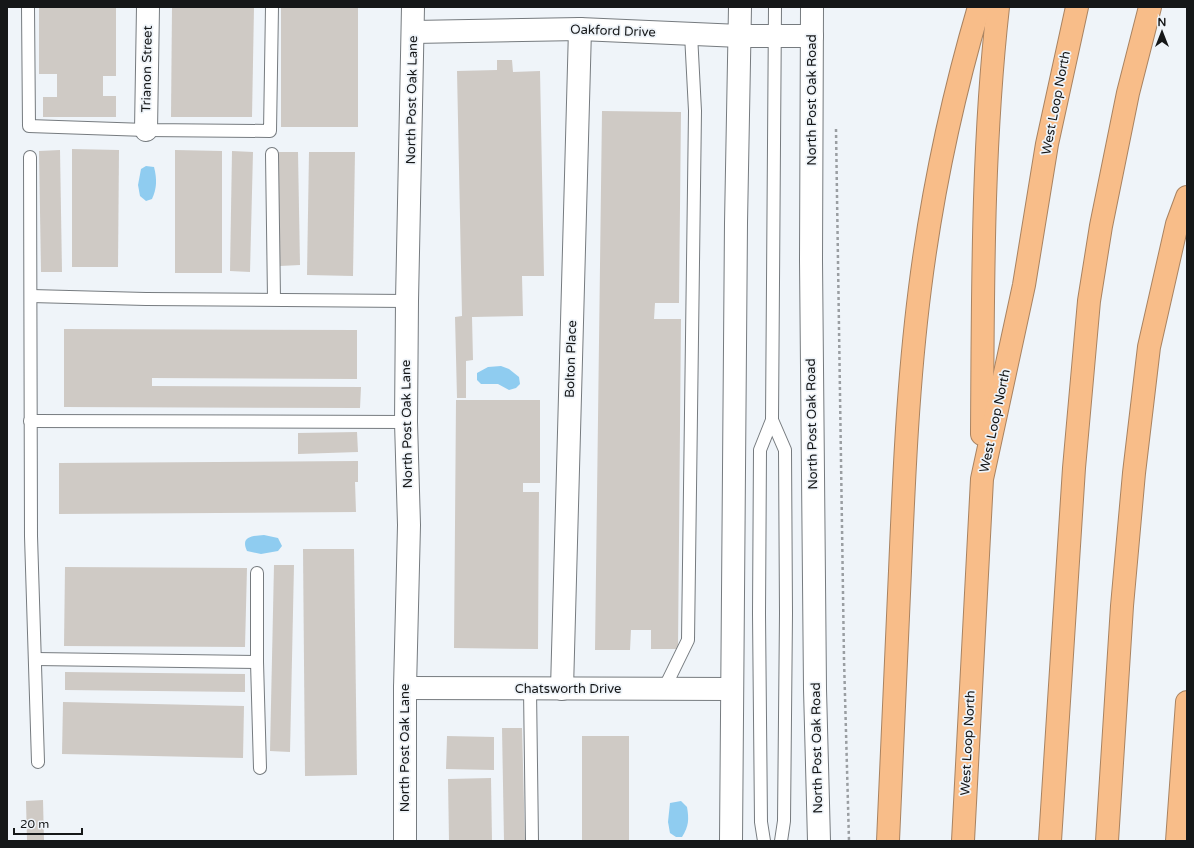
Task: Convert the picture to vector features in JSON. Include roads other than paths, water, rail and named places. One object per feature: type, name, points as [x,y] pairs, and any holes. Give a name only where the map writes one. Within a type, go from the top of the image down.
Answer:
[{"type":"highway","points":[[888,841],[909,383],[920,288],[941,158],[956,91],[979,7]]},
{"type":"highway","points":[[982,479],[983,280],[987,143],[998,7]]},
{"type":"highway","name":"West Loop North","points":[[963,841],[982,479],[1024,285],[1047,144],[1077,7]]},
{"type":"highway","points":[[1050,841],[1074,468],[1089,301],[1101,226],[1128,93],[1150,7]]},
{"type":"highway","points":[[1107,841],[1122,606],[1134,473],[1149,347],[1177,224],[1187,197]]},
{"type":"highway","points":[[1121,841],[1122,606]]},
{"type":"highway","points":[[1177,841],[1187,702]]},
{"type":"street","name":"Trianon Street","points":[[146,130],[148,7]]},
{"type":"street","name":"North Post Oak Lane","points":[[405,841],[405,688],[409,525],[406,422],[407,301],[413,7]]},
{"type":"street","points":[[731,841],[736,231],[740,7]]},
{"type":"street","name":"North Post Oak Road","points":[[812,7],[811,268],[815,689],[819,841]]},
{"type":"street","name":"Oakford Drive","points":[[413,32],[580,30],[740,36],[812,36]]},
{"type":"street","name":"Bolton Place","points":[[562,689],[580,30]]},
{"type":"street","name":"Chatsworth Drive","points":[[405,688],[732,689]]},
{"type":"lane","points":[[28,7],[29,126],[146,130],[270,131],[272,7]]},
{"type":"lane","points":[[764,841],[762,822],[759,614],[760,450],[772,420],[775,7]]},
{"type":"lane","points":[[664,689],[688,640],[695,111],[691,34]]},
{"type":"lane","points":[[272,154],[274,299]]},
{"type":"lane","points":[[30,156],[30,421],[38,762]]},
{"type":"lane","points":[[31,296],[146,299],[407,301]]},
{"type":"lane","points":[[772,420],[785,450],[785,806],[781,841]]},
{"type":"lane","points":[[30,421],[406,422]]},
{"type":"lane","points":[[257,573],[257,662],[260,768]]},
{"type":"lane","points":[[35,659],[257,662]]},
{"type":"lane","points":[[530,689],[532,841]]},
{"type":"water","points":[[146,166],[154,167],[156,187],[152,199],[146,201],[140,196],[138,185],[141,169]]},
{"type":"water","points":[[501,366],[509,369],[519,377],[520,384],[516,388],[509,390],[498,384],[481,384],[477,380],[477,373],[488,367]]},
{"type":"water","points":[[264,535],[278,538],[282,546],[278,551],[261,554],[247,551],[245,546],[246,540],[252,537]]},
{"type":"water","points":[[681,801],[687,807],[688,822],[682,837],[676,837],[670,833],[668,822],[670,803]]}]
